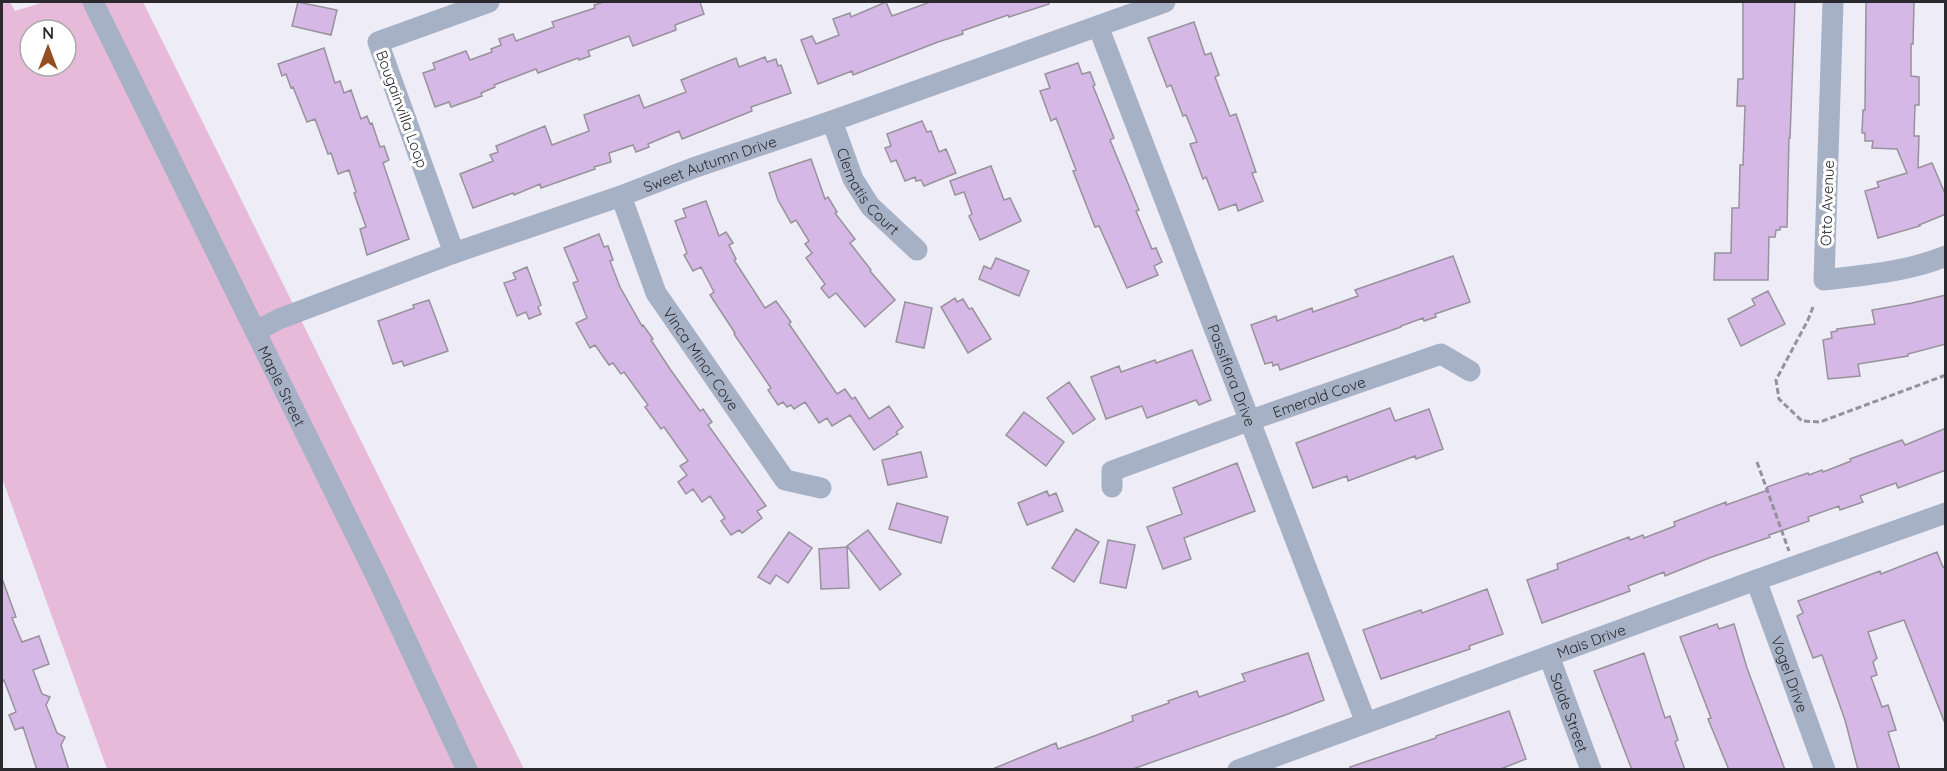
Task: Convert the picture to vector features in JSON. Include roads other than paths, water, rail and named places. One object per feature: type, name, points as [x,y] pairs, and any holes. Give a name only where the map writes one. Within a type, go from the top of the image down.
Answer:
[{"type":"street","name":"Maple Street","points":[[93,2],[380,584],[467,770]]},
{"type":"street","name":"Bougainvilla Loop","points":[[454,253],[378,42],[489,2]]},
{"type":"street","name":"Sweet Autumn Drive","points":[[256,331],[279,319],[454,253],[1166,2]]},
{"type":"street","name":"Otto Avenue","points":[[1833,2],[1824,280],[1883,273],[1946,256]]},
{"type":"street","name":"Passiflora Drive","points":[[1098,26],[1366,723]]},
{"type":"street","name":"Clematis Court","points":[[832,121],[854,179],[870,206],[917,250]]},
{"type":"street","name":"Vinca Minor Cove","points":[[621,196],[656,293],[785,480],[821,488]]},
{"type":"street","name":"Emerald Cove","points":[[1112,487],[1112,471],[1441,354],[1470,371]]},
{"type":"street","name":"Mais Drive","points":[[1238,770],[1756,580],[1946,513]]},
{"type":"street","name":"Vogel Drive","points":[[1756,580],[1825,770]]},
{"type":"street","name":"Saide Street","points":[[1549,656],[1591,770]]}]
